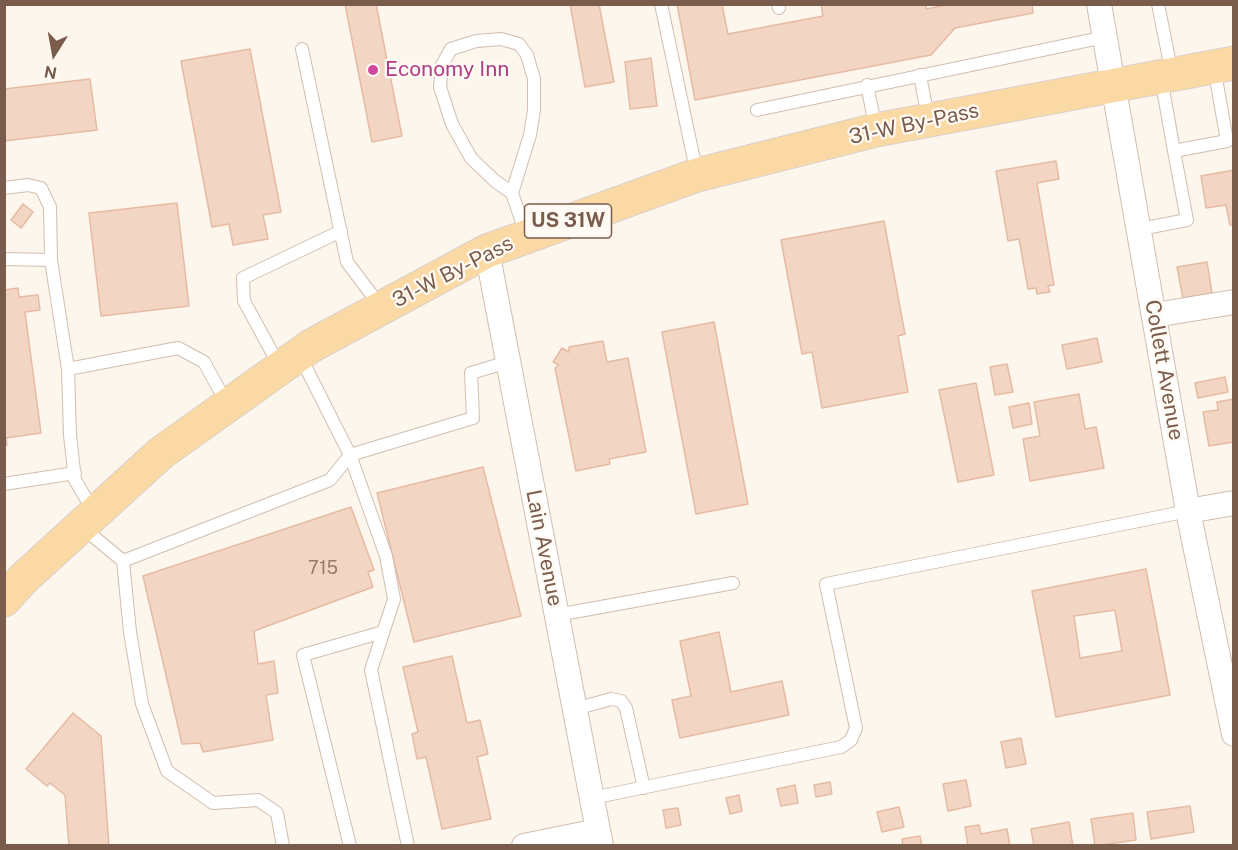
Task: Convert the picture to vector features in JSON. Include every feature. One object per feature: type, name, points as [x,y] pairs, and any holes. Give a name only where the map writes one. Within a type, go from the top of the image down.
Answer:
[{"type":"main road","name":"31-W By-Pass","points":[[4,600],[161,453],[290,361],[487,251],[526,235],[698,175],[928,119],[1224,64]]},
{"type":"street","name":"Collett Avenue","points":[[1099,4],[1188,511],[1233,734]]},
{"type":"street","name":"Lain Avenue","points":[[487,251],[599,838]]},
{"type":"street","points":[[1155,315],[1233,302]]},
{"type":"street","points":[[1188,511],[1233,503]]},
{"type":"street","points":[[524,846],[599,838]]},
{"type":"lane","points":[[661,4],[698,175]]},
{"type":"lane","points":[[1140,229],[1187,220],[1174,151],[1158,4]]},
{"type":"lane","points":[[757,110],[867,85],[1105,37]]},
{"type":"lane","points":[[512,193],[530,135],[534,110],[534,79],[527,56],[519,44],[501,39],[476,41],[451,49],[442,65],[440,87],[452,124],[471,158],[512,193],[526,235]]},
{"type":"lane","points":[[302,49],[347,262],[382,308]]},
{"type":"lane","points":[[1174,151],[1227,141],[1224,64]]},
{"type":"lane","points":[[920,75],[928,119]]},
{"type":"lane","points":[[867,85],[876,130]]},
{"type":"lane","points":[[4,188],[28,185],[41,188],[50,207],[51,260],[68,369],[75,480],[88,520],[123,561],[130,632],[142,704],[167,771],[213,803],[258,800],[278,813],[283,846]]},
{"type":"lane","points":[[340,231],[243,278],[244,301],[290,361],[351,455],[386,556],[394,599],[371,670],[408,846]]},
{"type":"lane","points":[[4,259],[51,260]]},
{"type":"lane","points":[[68,369],[178,348],[204,362],[228,406]]},
{"type":"lane","points":[[123,561],[330,480],[351,455],[473,418],[471,373],[508,362]]},
{"type":"lane","points":[[4,484],[75,473]]},
{"type":"lane","points":[[592,798],[841,747],[851,740],[856,728],[826,584],[1188,511]]},
{"type":"lane","points":[[557,615],[733,582]]},
{"type":"lane","points":[[350,846],[303,656],[383,632]]},
{"type":"lane","points":[[575,709],[611,699],[621,700],[627,708],[644,788]]},
{"type":"building","name":"Economy Inn","points":[[345,4],[376,4],[402,136],[372,142]]},
{"type":"building","points":[[570,4],[599,4],[614,82],[585,87]]},
{"type":"building","points":[[677,4],[722,4],[728,34],[823,16],[821,4],[926,4],[926,9],[951,4],[1032,4],[1033,13],[955,28],[931,55],[695,100]]},
{"type":"building","points":[[250,49],[281,212],[263,215],[268,239],[233,245],[229,224],[212,227],[181,61]]},
{"type":"building","points":[[651,58],[657,106],[630,109],[625,62]]},
{"type":"building","points":[[90,79],[97,130],[4,141],[4,89]]},
{"type":"building","points":[[1056,161],[1059,179],[1037,183],[1054,285],[1048,286],[1050,292],[1037,294],[1036,288],[1028,289],[1019,239],[1008,241],[996,171]]},
{"type":"building","points":[[1234,170],[1234,224],[1230,225],[1226,205],[1206,208],[1201,176]]},
{"type":"building","points":[[177,203],[189,306],[101,316],[89,213]]},
{"type":"building","points":[[23,204],[33,212],[21,228],[11,220]]},
{"type":"building","points":[[884,221],[905,334],[898,336],[908,392],[822,408],[812,352],[802,354],[781,240]]},
{"type":"building","points":[[1207,262],[1212,293],[1183,298],[1177,267]]},
{"type":"building","points":[[18,288],[19,297],[38,295],[40,310],[25,312],[41,433],[6,438],[7,445],[4,446],[4,290]]},
{"type":"building","points":[[714,322],[748,504],[696,514],[662,332]]},
{"type":"building","points":[[1097,338],[1102,362],[1067,369],[1062,345]]},
{"type":"building","points":[[603,341],[607,362],[628,358],[646,452],[609,459],[610,464],[576,471],[555,368],[559,365],[553,362],[562,348],[569,352],[569,347]]},
{"type":"building","points":[[1007,364],[1013,392],[995,395],[990,367]]},
{"type":"building","points":[[1225,377],[1228,392],[1198,398],[1195,383]]},
{"type":"building","points":[[976,383],[994,475],[958,482],[939,390]]},
{"type":"building","points":[[1079,394],[1085,429],[1096,427],[1104,468],[1030,481],[1023,439],[1040,436],[1034,402]]},
{"type":"building","points":[[1234,399],[1234,442],[1209,446],[1203,412],[1218,410],[1217,402]]},
{"type":"building","points":[[1029,403],[1032,424],[1013,428],[1009,407]]},
{"type":"building","points":[[483,467],[521,616],[414,642],[377,493]]},
{"type":"building","points":[[351,507],[374,570],[368,572],[373,587],[254,631],[258,664],[274,661],[278,693],[266,695],[273,740],[203,752],[200,743],[182,744],[143,576]]},
{"type":"building","points":[[1146,569],[1170,695],[1056,717],[1032,591]],"holes":[[[1115,610],[1122,651],[1080,658],[1074,616]]]},
{"type":"building","points":[[719,632],[731,692],[782,681],[789,715],[680,738],[672,700],[691,696],[680,641]]},
{"type":"building","points":[[452,656],[467,723],[480,720],[488,754],[477,757],[491,819],[442,829],[426,757],[417,759],[412,734],[418,732],[403,667]]},
{"type":"building","points":[[73,713],[101,736],[109,846],[69,846],[65,795],[50,783],[47,786],[26,769]]},
{"type":"building","points":[[1021,738],[1026,764],[1006,768],[1001,742]]},
{"type":"building","points":[[966,780],[971,806],[948,811],[943,784]]},
{"type":"building","points":[[830,782],[832,794],[816,797],[814,785]]},
{"type":"building","points":[[795,785],[798,803],[781,806],[777,789]]},
{"type":"building","points":[[739,795],[742,811],[730,814],[726,798]]},
{"type":"building","points":[[1190,806],[1194,832],[1151,839],[1147,812]]},
{"type":"building","points":[[899,807],[904,827],[882,832],[877,812]]},
{"type":"building","points":[[678,808],[681,825],[666,828],[663,810]]},
{"type":"building","points":[[1133,813],[1136,840],[1095,846],[1091,819]]},
{"type":"building","points":[[1069,822],[1073,846],[1034,846],[1031,829]]},
{"type":"building","points":[[979,825],[981,834],[1007,829],[1010,846],[968,846],[965,827]]},
{"type":"building","points":[[920,836],[922,846],[903,846],[902,839]]},
{"type":"place","name":"Economy Inn","points":[[373,70]]}]
